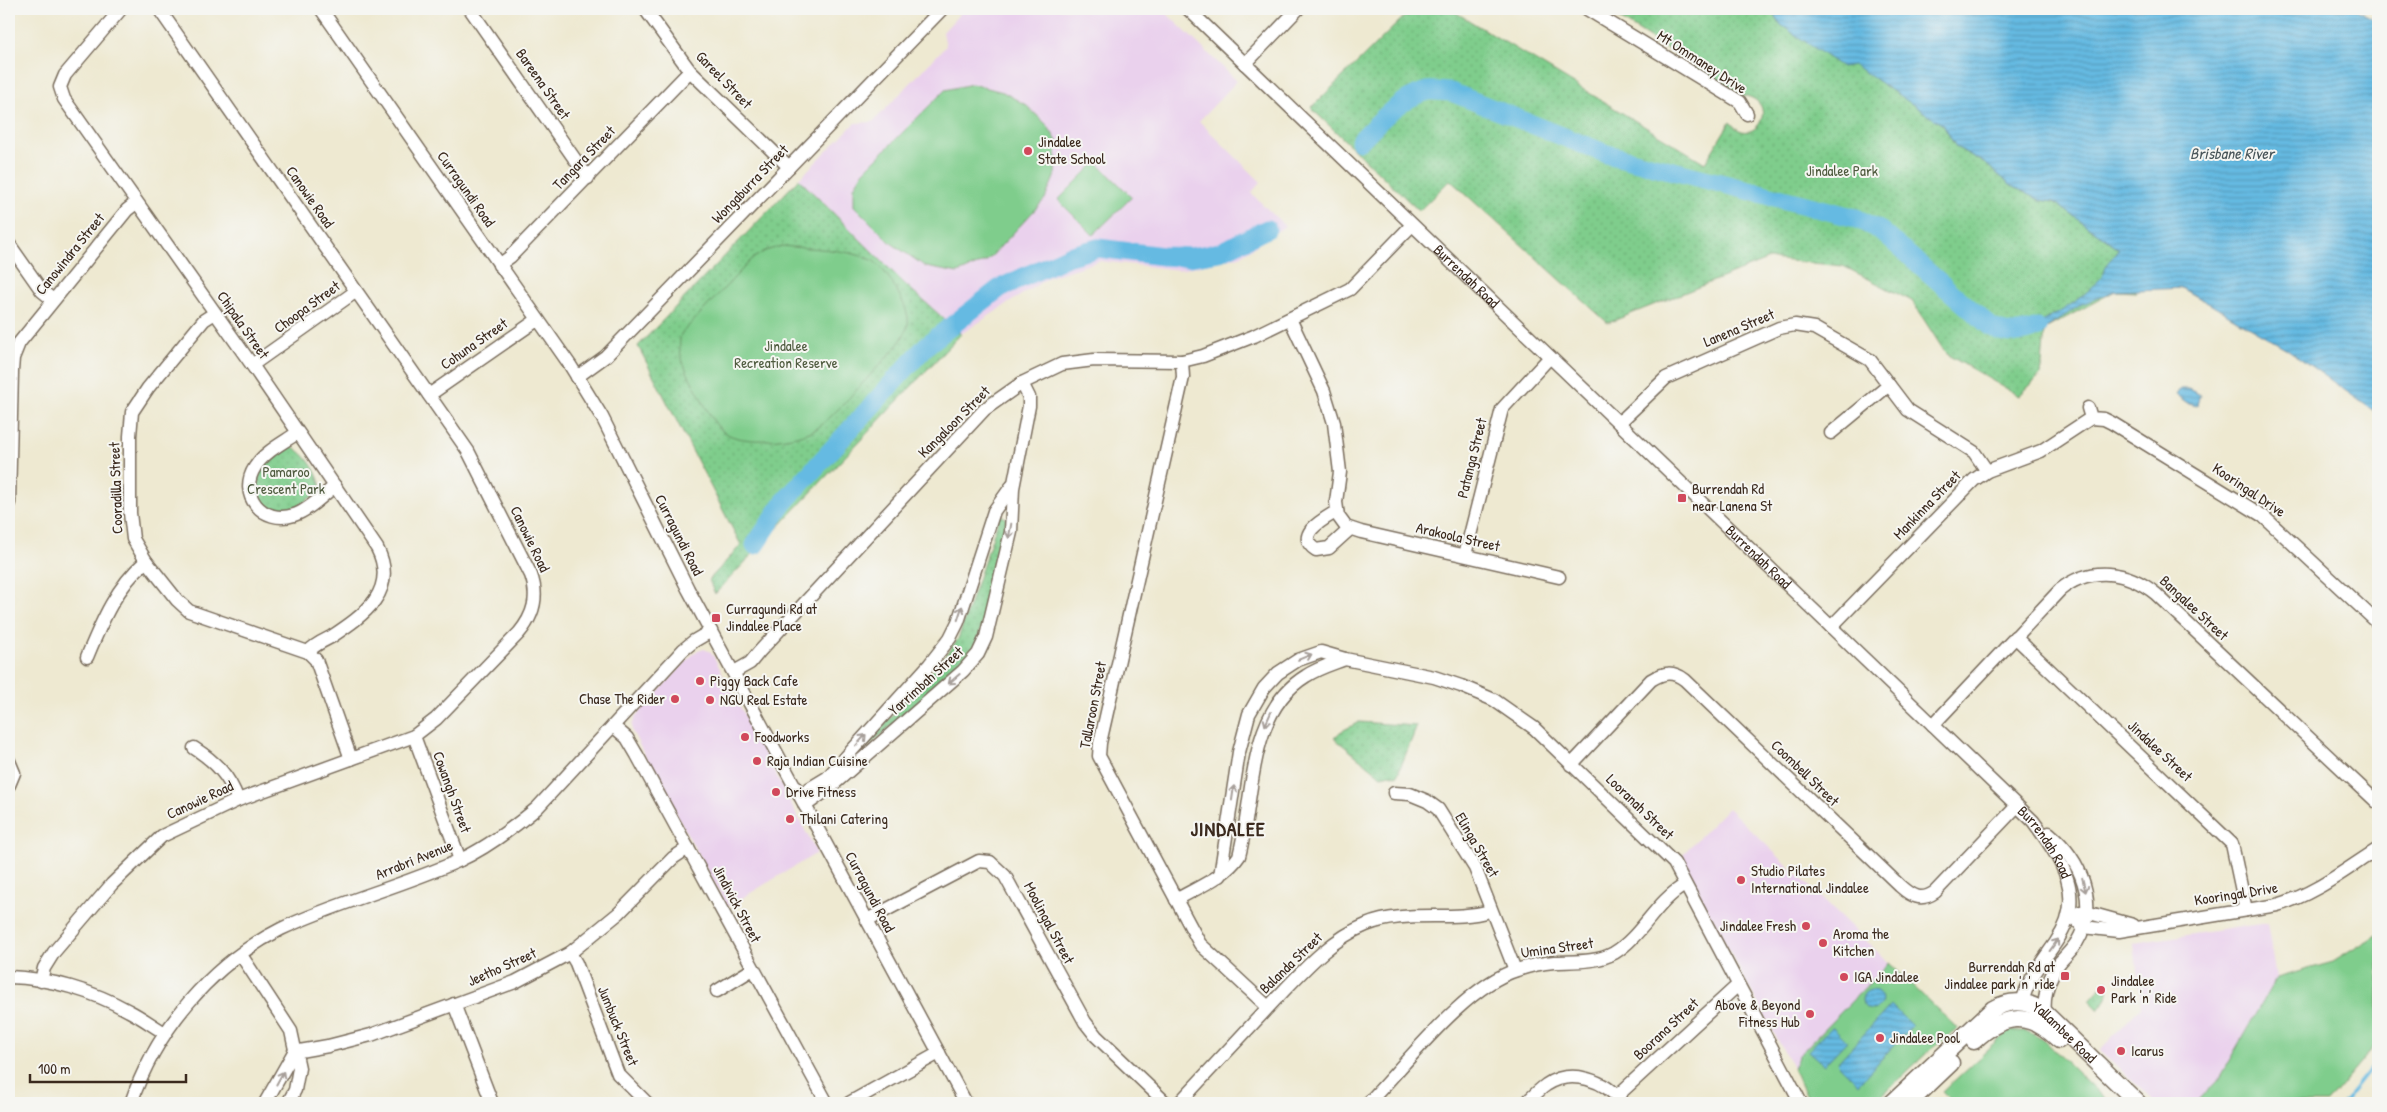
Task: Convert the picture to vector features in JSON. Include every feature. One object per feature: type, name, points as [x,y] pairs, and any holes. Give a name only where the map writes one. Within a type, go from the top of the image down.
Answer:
[{"type":"main road","name":"Yallambee Road","points":[[1892,1103],[1993,1009],[2006,1003],[2032,1010],[2049,1030],[2126,1096]]},
{"type":"main road","name":"Yallambee Road","points":[[1909,1103],[1994,1024],[2032,1010]]},
{"type":"street","name":"Chipala Street","points":[[121,9],[65,74],[60,88],[73,115],[252,365],[377,548],[384,563],[384,580],[380,592],[359,618],[308,652]]},
{"type":"street","name":"Canowie Road","points":[[41,981],[44,968],[54,952],[138,856],[162,836],[238,800],[414,736],[436,719],[519,633],[534,608],[536,589],[531,575],[468,451],[355,292],[160,9]]},
{"type":"street","name":"Curragundi Road","points":[[321,9],[578,377],[602,417],[711,630],[966,1103]]},
{"type":"street","name":"Bareena Street","points":[[470,9],[588,178]]},
{"type":"street","name":"Gareel Street","points":[[645,9],[690,71],[789,167]]},
{"type":"street","name":"Burrendah Road","points":[[1188,9],[2033,821],[2058,855],[2066,872],[2070,890],[2069,913],[2062,933],[2041,963],[2032,1010]]},
{"type":"street","points":[[1246,64],[1298,9]]},
{"type":"street","name":"Mt Ommaney Drive","points":[[1587,9],[1740,102],[1747,114]]},
{"type":"street","name":"Wongaburra Street","points":[[578,377],[606,356],[937,11]]},
{"type":"street","name":"Tangara Street","points":[[499,265],[510,257],[588,178],[690,71]]},
{"type":"street","name":"Canowindra Street","points":[[9,503],[9,423],[13,358],[19,343],[127,210],[136,203]]},
{"type":"street","name":"Kangaloon Street","points":[[734,672],[750,663],[985,409],[1022,382],[1048,368],[1066,362],[1094,360],[1182,361],[1203,356],[1290,319],[1350,289],[1412,225]]},
{"type":"street","points":[[9,244],[42,292],[52,300]]},
{"type":"street","name":"Choopa Street","points":[[252,365],[355,292]]},
{"type":"street","name":"Cooradilla Street","points":[[215,313],[204,320],[148,388],[132,412],[130,436],[130,513],[133,539],[146,561],[177,600],[190,611],[308,652]]},
{"type":"street","points":[[1290,319],[1324,391],[1334,423],[1340,472],[1337,510],[1342,523],[1350,530],[1324,550],[1316,550],[1307,539],[1310,530],[1337,510]]},
{"type":"street","name":"Cohuna Street","points":[[430,395],[537,320]]},
{"type":"street","name":"Lanena Street","points":[[1619,423],[1666,378],[1788,325],[1805,325],[1824,332],[1870,360],[1908,410],[1974,452],[1987,471]]},
{"type":"street","name":"Patanga Street","points":[[1465,555],[1502,409],[1550,357]]},
{"type":"street","name":"Tallaroon Street","points":[[1182,361],[1183,377],[1100,742],[1099,756],[1112,784],[1200,944],[1268,1007]]},
{"type":"street","name":"Yarrimbah Street","points":[[802,801],[867,756],[963,671],[978,654],[986,636],[1011,532],[1014,483],[1029,406],[1029,397],[1022,382]]},
{"type":"street","points":[[1830,433],[1889,384]]},
{"type":"street","name":"Mankinna Street","points":[[1832,627],[1969,484],[1987,471],[2042,451],[2089,413]]},
{"type":"street","name":"Kooringal Drive","points":[[2089,413],[2112,423],[2260,514],[2378,623]]},
{"type":"street","points":[[297,433],[256,465],[250,476],[248,488],[255,504],[264,513],[274,518],[296,515],[335,486]]},
{"type":"street","name":"Yarrimbah Street","points":[[802,801],[827,778],[929,665],[950,638],[958,622],[994,511],[1014,483]]},
{"type":"street","name":"Arakoola Street","points":[[1350,530],[1560,577]]},
{"type":"street","points":[[87,657],[115,596],[130,575],[146,561]]},
{"type":"street","name":"Bangalee Street","points":[[1933,725],[2060,590],[2078,579],[2109,573],[2137,581],[2156,594],[2378,803]]},
{"type":"street","name":"Arrabri Avenue","points":[[131,1103],[150,1058],[165,1033],[184,1008],[212,978],[263,939],[319,913],[460,860],[512,829],[537,808],[683,650],[694,640],[711,630]]},
{"type":"street","name":"Jindalee Street","points":[[2015,637],[2232,844],[2246,910]]},
{"type":"street","points":[[308,652],[316,660],[351,759]]},
{"type":"street","name":"Looranah Street","points":[[1220,876],[1239,752],[1252,708],[1264,688],[1278,673],[1298,660],[1321,652],[1345,659],[1434,677],[1494,700],[1534,728],[1674,863],[1801,1103]]},
{"type":"street","points":[[1176,900],[1220,876],[1233,866],[1239,856],[1260,743],[1265,723],[1275,704],[1291,687],[1307,675],[1345,659]]},
{"type":"street","name":"Coombell Street","points":[[1571,765],[1651,680],[1659,675],[1672,673],[1686,680],[1900,886],[1917,898],[1926,897],[1935,892],[2017,806]]},
{"type":"street","name":"Jindivick Street","points":[[613,726],[627,738],[636,752],[827,1103]]},
{"type":"street","name":"Cowangh Street","points":[[414,736],[460,860]]},
{"type":"street","points":[[194,748],[220,767],[231,783],[238,800]]},
{"type":"street","points":[[9,762],[14,773],[9,784]]},
{"type":"street","name":"Elinga Street","points":[[1394,793],[1410,794],[1427,801],[1438,809],[1475,868],[1490,911],[1516,970]]},
{"type":"street","points":[[2032,1010],[2045,995],[2060,963],[2076,943],[2083,927],[2086,912],[2084,880],[2074,860],[2060,843],[2033,821]]},
{"type":"street","name":"Jeetho Street","points":[[294,1052],[323,1048],[371,1035],[515,982],[570,953],[619,913],[673,858],[688,848]]},
{"type":"street","name":"Kooringal Drive","points":[[2083,927],[2145,926],[2292,901],[2378,849]]},
{"type":"street","name":"Moolingal Street","points":[[867,920],[979,861],[990,862],[1000,869],[1005,876],[1085,1022],[1096,1036],[1166,1103]]},
{"type":"street","name":"Umina Street","points":[[1368,1103],[1458,1009],[1487,986],[1516,970],[1552,962],[1587,961],[1608,956],[1625,943],[1672,893],[1685,885]]},
{"type":"street","name":"Balanda Street","points":[[1179,1103],[1310,963],[1335,943],[1366,924],[1400,918],[1474,916],[1490,911]]},
{"type":"street","points":[[2069,913],[2086,912]]},
{"type":"street","name":"Kooringal Drive","points":[[2086,912],[2120,927]]},
{"type":"street","points":[[2069,913],[2083,927]]},
{"type":"street","name":"Jumbuck Street","points":[[570,953],[576,963],[618,1074],[647,1103]]},
{"type":"street","points":[[241,955],[285,1020],[292,1036],[299,1073],[295,1090],[288,1103]]},
{"type":"street","points":[[717,991],[753,969]]},
{"type":"street","points":[[9,977],[41,981],[78,990],[128,1010],[165,1033]]},
{"type":"street","name":"Boorana Street","points":[[1619,1100],[1738,985]]},
{"type":"street","points":[[454,1004],[492,1103]]},
{"type":"street","points":[[265,1103],[294,1052]]},
{"type":"street","points":[[849,1103],[939,1053]]},
{"type":"street","points":[[1526,1103],[1546,1084],[1565,1078],[1584,1078],[1597,1082],[1619,1100]]},
{"type":"shaded area","name":"Jindalee State School","points":[[964,9],[1162,9],[1237,81],[1199,121],[1261,182],[1251,193],[1285,226],[1241,256],[1180,270],[1099,261],[1049,277],[961,334],[905,284],[799,179],[855,123],[873,122],[946,46],[943,32]]},
{"type":"shaded area","points":[[704,649],[711,652],[715,659],[817,853],[727,907],[632,731],[632,725],[636,716],[695,652]]},
{"type":"shaded area","points":[[1728,808],[1889,963],[1799,1055],[1793,1068],[1679,858]]},
{"type":"shaded area","points":[[2267,923],[2276,978],[2218,1080],[2196,1103],[2155,1103],[2100,1050],[2141,1007],[2134,943]]},
{"type":"green space","name":"Jindalee Park","points":[[1412,9],[1450,9],[1705,163],[1730,122],[1739,130],[1748,131],[1755,128],[1760,122],[1762,113],[1760,105],[1753,99],[1740,95],[1604,9],[1770,9],[1781,25],[1854,64],[1943,125],[1956,147],[1986,164],[2010,185],[2040,200],[2054,202],[2119,249],[2105,268],[2136,292],[2115,291],[2045,329],[2041,375],[2019,396],[1946,354],[1912,301],[1843,266],[1769,259],[1608,323],[1450,180],[1419,211],[1311,108]]},
{"type":"green space","points":[[972,84],[1003,92],[1026,105],[1047,125],[1057,141],[1055,175],[1045,199],[987,261],[958,273],[926,267],[891,243],[854,206],[854,187],[863,172],[945,90]]},
{"type":"green space","points":[[1096,162],[1132,197],[1093,235],[1058,200]]},
{"type":"green space","name":"Jindalee Recreation Reserve","points":[[799,179],[905,284],[961,334],[715,594],[709,580],[741,545],[638,346]]},
{"type":"green space","points":[[782,246],[839,251],[872,260],[884,271],[896,289],[908,317],[908,324],[902,338],[893,350],[836,411],[816,429],[796,436],[769,440],[743,439],[724,432],[711,416],[682,359],[680,351],[681,334],[752,259],[765,251]]},
{"type":"green space","name":"Pamaroo Crescent Park","points":[[288,445],[305,456],[317,475],[321,488],[316,494],[290,511],[267,510],[254,496],[259,471],[268,460]]},
{"type":"green space","points":[[1000,515],[1006,518],[1006,527],[975,652],[854,759],[941,661],[958,639]]},
{"type":"green space","points":[[1359,722],[1417,726],[1397,776],[1390,774],[1381,776],[1334,738],[1340,732]]},
{"type":"green space","points":[[2378,934],[2378,1042],[2327,1103],[2196,1103],[2218,1080],[2276,978],[2333,962]]},
{"type":"green space","name":"Jindalee Pool","points":[[1889,963],[1958,1029],[1932,1048],[1874,1103],[1810,1103],[1793,1068],[1799,1055]]},
{"type":"green space","points":[[2107,979],[2108,996],[2099,1010],[2089,1000]]},
{"type":"green space","points":[[2008,1031],[2026,1031],[2044,1040],[2109,1103],[1953,1103],[1942,1092]]},
{"type":"water","name":"Brisbane River","points":[[1770,9],[2355,9],[2378,21],[2378,414],[2287,349],[2182,288],[2115,291],[2082,304],[2045,329],[2031,334],[2014,334],[2049,318],[2082,296],[2101,278],[2104,268],[2119,249],[2054,202],[2040,200],[2010,185],[1986,164],[1956,147],[1943,125],[1854,65],[1842,67],[1781,25]]},
{"type":"water","points":[[2180,389],[2188,389],[2201,395],[2197,406],[2189,404],[2176,395]]},
{"type":"water","points":[[1868,990],[1876,990],[1882,996],[1882,1004],[1876,1010],[1868,1010],[1862,1004],[1862,996]]},
{"type":"water","points":[[1891,1005],[1912,1026],[1858,1084],[1837,1063]]},
{"type":"water","points":[[1832,1026],[1847,1041],[1824,1065],[1808,1051]]},
{"type":"waterway","points":[[1360,141],[1382,119],[1399,105],[1417,94],[1427,91],[1451,92],[1607,154],[1856,218],[1881,231],[1991,327],[2003,332],[2014,333],[2037,328]]},
{"type":"waterway","points":[[755,545],[784,502],[927,345],[1000,288],[1069,256],[1098,248],[1163,256],[1190,257],[1220,252],[1267,229]]},
{"type":"waterway","points":[[2343,1103],[2378,1059]]},
{"type":"place","name":"Jindalee State School","points":[[1028,151]]},
{"type":"place","name":"Burrendah Rd near Lanena St","points":[[1682,498]]},
{"type":"place","name":"Curragundi Rd at Jindalee Place","points":[[716,618]]},
{"type":"place","name":"Piggy Back Cafe","points":[[700,681]]},
{"type":"place","name":"Chase The Rider","points":[[675,699]]},
{"type":"place","name":"NGU Real Estate","points":[[710,700]]},
{"type":"place","name":"Foodworks","points":[[745,737]]},
{"type":"place","name":"Raja Indian Cuisine","points":[[757,761]]},
{"type":"place","name":"Drive Fitness","points":[[776,792]]},
{"type":"place","name":"Thilani Catering","points":[[790,819]]},
{"type":"place","name":"Studio Pilates International Jindalee","points":[[1741,880]]},
{"type":"place","name":"Jindalee Fresh","points":[[1806,926]]},
{"type":"place","name":"Aroma the Kitchen","points":[[1823,943]]},
{"type":"place","name":"Burrendah Rd at Jindalee park 'n' ride","points":[[2065,976]]},
{"type":"place","name":"IGA Jindalee","points":[[1844,977]]},
{"type":"place","name":"Jindalee Park 'n' Ride","points":[[2101,990]]},
{"type":"place","name":"Above & Beyond Fitness Hub","points":[[1810,1014]]},
{"type":"place","name":"Jindalee Pool","points":[[1880,1038]]},
{"type":"place","name":"Icarus","points":[[2121,1051]]},
{"type":"district","name":"JINDALEE","points":[[1228,829]]}]
